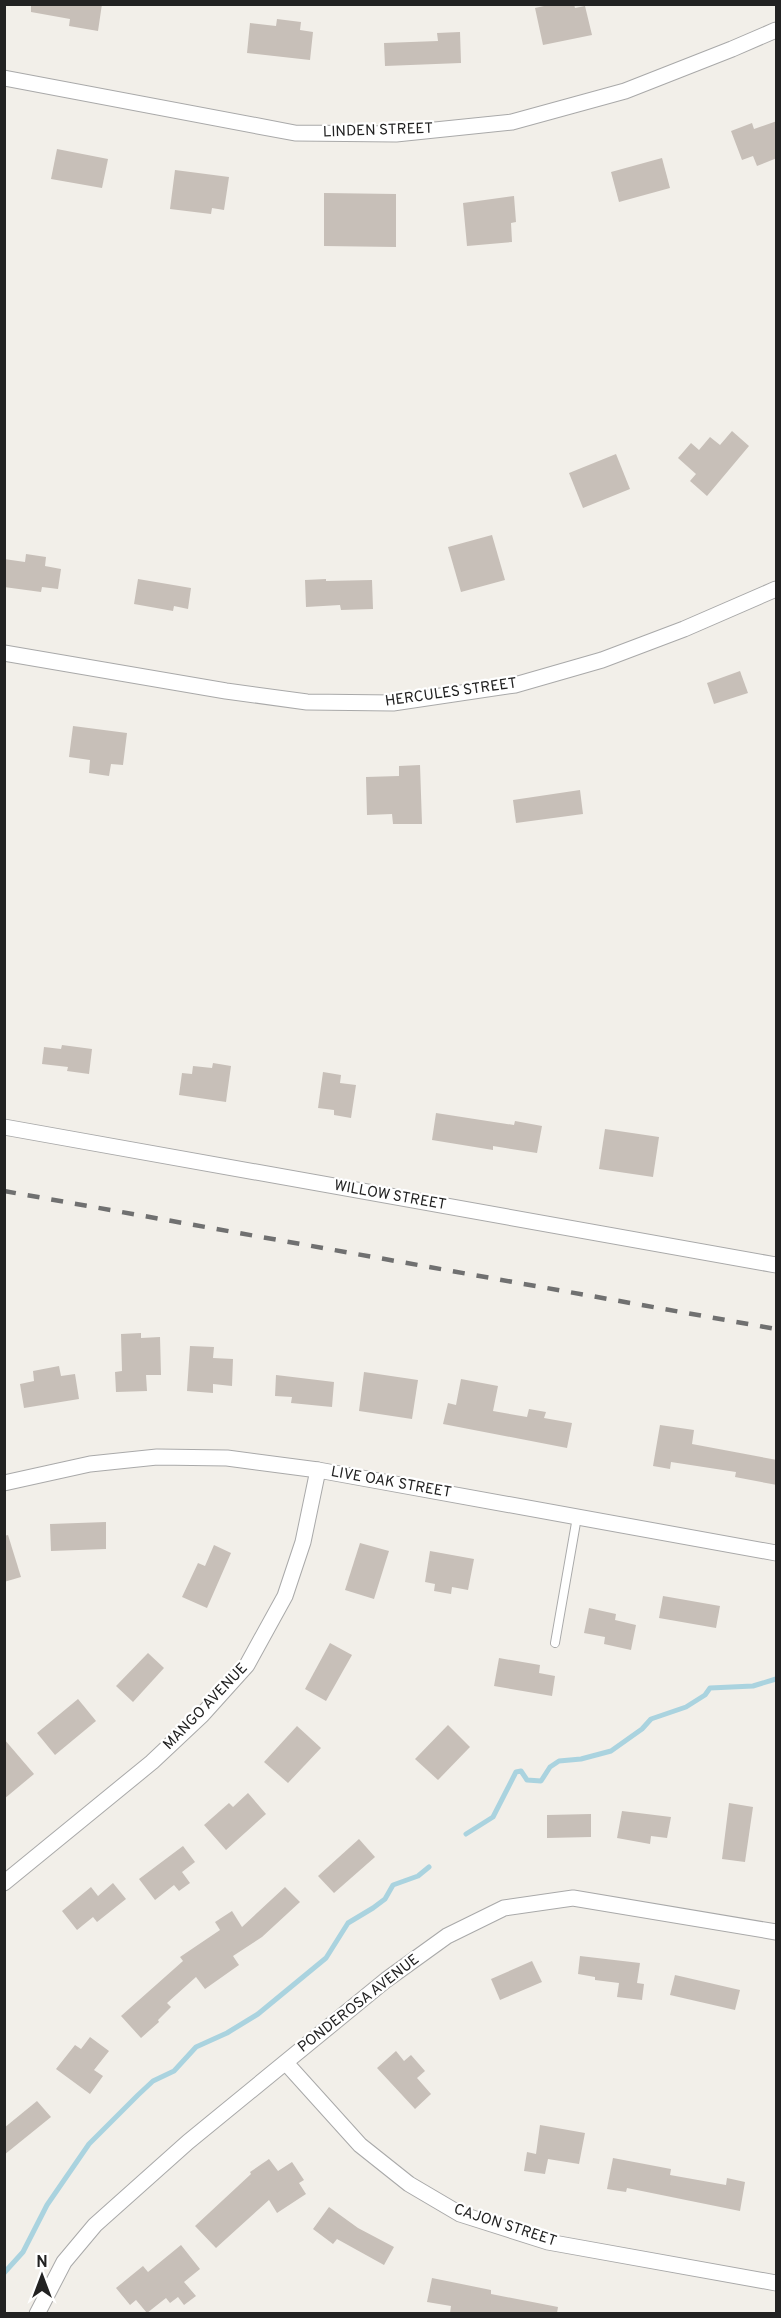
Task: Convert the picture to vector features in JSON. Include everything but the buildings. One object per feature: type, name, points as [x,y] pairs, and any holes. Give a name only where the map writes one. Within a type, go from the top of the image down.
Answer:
[{"type":"street","name":"LINDEN STREET","points":[[4,78],[295,133],[396,134],[512,122],[625,91],[732,50],[777,30]]},
{"type":"street","name":"HERCULES STREET","points":[[4,653],[225,691],[307,702],[393,703],[515,685],[602,660],[684,629],[777,589]]},
{"type":"street","name":"WILLOW STREET","points":[[4,1127],[777,1265]]},
{"type":"street","name":"LIVE OAK STREET","points":[[4,1483],[90,1464],[157,1457],[227,1458],[318,1470],[777,1553]]},
{"type":"street","name":"MANGO AVENUE","points":[[4,1883],[152,1762],[202,1715],[248,1665],[285,1596],[303,1542],[318,1470]]},
{"type":"street","name":"PONDEROSA AVENUE","points":[[37,2313],[64,2262],[95,2225],[188,2142],[386,1980],[447,1936],[504,1908],[573,1898],[777,1932]]},
{"type":"street","name":"CAJON STREET","points":[[286,2063],[360,2145],[409,2184],[460,2214],[548,2242],[777,2283]]},
{"type":"lane","points":[[555,1643],[577,1517]]},
{"type":"waterway","points":[[466,1834],[493,1817],[516,1772],[521,1771],[527,1780],[541,1781],[550,1767],[559,1761],[581,1759],[611,1751],[642,1729],[651,1719],[686,1707],[705,1695],[710,1688],[753,1686],[776,1679]]},
{"type":"waterway","points":[[4,2273],[23,2252],[47,2205],[89,2144],[138,2095],[153,2081],[174,2071],[196,2047],[227,2033],[258,2014],[326,1958],[348,1923],[385,1899],[393,1885],[418,1876],[429,1867]]},
{"type":"railway","points":[[4,1191],[776,1329]]}]
